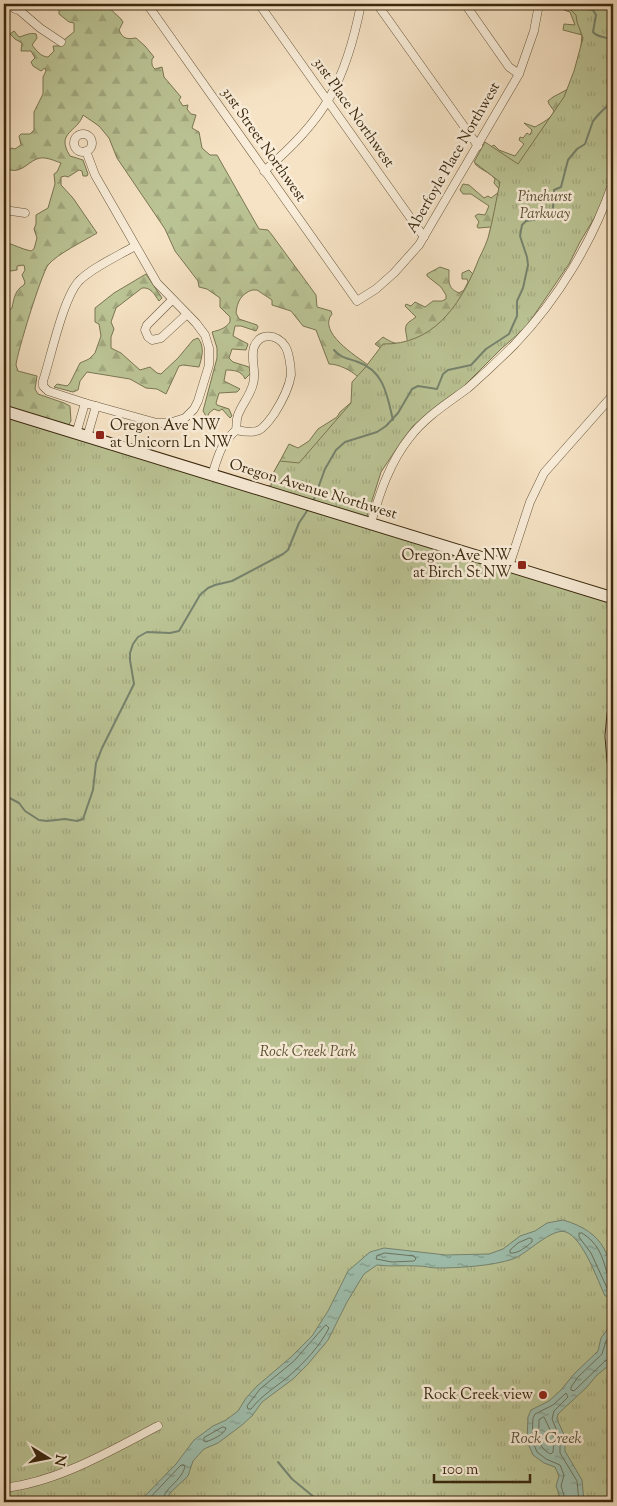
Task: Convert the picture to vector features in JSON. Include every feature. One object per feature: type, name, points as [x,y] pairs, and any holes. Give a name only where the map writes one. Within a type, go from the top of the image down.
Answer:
[{"type":"street","points":[[11,4],[15,9],[19,10],[40,28],[61,42]]},
{"type":"street","name":"31st Street Northwest","points":[[147,4],[356,301]]},
{"type":"street","name":"31st Place Northwest","points":[[259,4],[424,237]]},
{"type":"street","points":[[264,170],[304,133],[328,102],[345,67],[361,4]]},
{"type":"street","points":[[377,4],[478,146]]},
{"type":"street","points":[[465,4],[510,67],[519,74]]},
{"type":"street","name":"Aberfoyle Place Northwest","points":[[356,301],[376,289],[399,269],[424,237],[519,74],[533,36],[539,4]]},
{"type":"street","points":[[86,151],[95,175],[157,283],[205,335],[209,344],[208,368],[198,401],[192,411],[178,421],[163,424],[85,403],[48,391],[43,384],[67,302],[74,287],[84,276],[135,246]]},
{"type":"street","points":[[371,523],[387,475],[404,445],[419,426],[496,363],[537,320],[579,257],[598,221],[612,187]]},
{"type":"street","points":[[4,210],[25,213]]},
{"type":"street","points":[[172,300],[147,325],[145,330],[152,340],[161,338],[187,314]]},
{"type":"street","points":[[212,475],[225,441],[236,430],[238,415],[250,394],[254,382],[254,346],[262,337],[277,338],[285,345],[288,352],[291,373],[288,387],[277,408],[262,429],[254,433],[236,430]]},
{"type":"street","points":[[509,566],[530,502],[544,473],[613,395]]},
{"type":"street","points":[[82,435],[85,403]]},
{"type":"street","points":[[82,435],[96,406]]},
{"type":"street","name":"Oregon Avenue Northwest","points":[[4,411],[613,598]]},
{"type":"street","points":[[613,714],[611,736],[613,762]]},
{"type":"street","points":[[4,1488],[30,1483],[58,1474],[95,1458],[158,1426]]},
{"type":"green space","points":[[67,4],[105,4],[123,22],[119,30],[122,36],[128,39],[136,38],[145,46],[154,57],[152,65],[154,68],[162,67],[164,77],[181,97],[179,100],[183,106],[188,105],[187,109],[191,114],[196,115],[192,128],[199,132],[202,148],[210,155],[217,155],[259,229],[268,230],[316,295],[317,307],[331,311],[332,314],[329,321],[334,336],[347,350],[368,365],[382,349],[375,344],[383,337],[391,342],[407,342],[406,326],[416,317],[405,306],[406,304],[411,306],[415,302],[425,307],[433,301],[446,299],[446,295],[441,287],[427,274],[440,267],[449,270],[449,281],[452,289],[459,293],[464,290],[468,282],[467,279],[462,279],[462,273],[469,270],[474,275],[486,259],[491,227],[478,228],[479,222],[475,216],[478,214],[485,215],[489,206],[471,194],[463,194],[460,190],[463,184],[469,185],[484,198],[488,196],[491,198],[499,192],[494,183],[495,179],[475,164],[479,154],[494,145],[499,150],[515,156],[524,144],[519,140],[520,137],[523,138],[527,133],[530,135],[532,130],[524,123],[535,127],[546,120],[554,111],[548,101],[570,88],[580,57],[582,35],[563,30],[564,24],[575,25],[570,12],[564,10],[563,4],[613,4],[613,80],[516,235],[333,451],[273,474],[289,444],[298,448],[309,441],[318,429],[337,417],[354,400],[358,377],[344,368],[329,364],[316,330],[303,326],[291,311],[272,305],[272,300],[257,290],[252,290],[240,299],[236,313],[239,319],[258,327],[256,331],[235,326],[233,336],[248,344],[246,350],[232,349],[229,358],[233,362],[249,367],[251,373],[245,379],[240,373],[226,370],[224,381],[240,389],[237,392],[219,393],[216,403],[229,409],[232,416],[230,418],[222,409],[219,411],[214,409],[209,413],[205,421],[206,416],[203,411],[217,358],[217,348],[212,332],[226,326],[230,322],[230,317],[220,307],[220,298],[207,289],[199,287],[198,281],[175,251],[165,229],[117,158],[109,138],[99,126],[83,115],[66,137],[65,142],[70,156],[83,160],[88,174],[83,176],[82,171],[79,170],[68,177],[61,177],[61,185],[73,198],[97,233],[64,252],[48,265],[30,314],[16,365],[18,371],[37,376],[35,389],[38,394],[70,406],[71,421],[68,426],[4,405],[4,339],[7,337],[10,322],[6,314],[12,308],[17,292],[24,285],[25,282],[22,275],[25,270],[24,265],[17,266],[17,270],[4,272],[4,242],[31,251],[34,249],[37,238],[34,229],[36,215],[48,208],[55,184],[54,174],[61,163],[40,158],[19,170],[10,170],[9,162],[6,160],[5,155],[8,154],[11,148],[15,149],[21,145],[19,136],[21,134],[30,134],[34,130],[34,112],[43,94],[43,77],[46,71],[45,68],[41,71],[33,66],[31,62],[35,58],[31,51],[21,51],[22,43],[10,34],[14,31],[19,37],[36,34],[37,38],[32,45],[41,55],[48,57],[54,51],[53,46],[62,46],[65,39],[74,32],[74,23],[69,22],[59,14],[59,8]]},
{"type":"green space","name":"Rock Creek Park","points":[[565,4],[613,4],[613,176],[599,210],[569,264],[526,327],[456,394],[413,426],[401,442],[381,472],[364,526],[613,602],[613,1502],[4,1502],[4,416],[223,481],[271,486],[272,475],[280,461],[299,463],[351,403],[352,382],[383,344],[400,343],[429,331],[442,321],[461,296],[487,242],[500,182],[474,162],[485,142],[518,164],[564,97],[574,71],[583,38],[576,15]]},
{"type":"green space","points":[[146,274],[162,298],[159,301],[150,290],[142,288],[116,308],[111,322],[114,329],[111,337],[111,348],[121,353],[140,370],[150,367],[161,374],[193,340],[198,338],[202,348],[199,367],[179,366],[166,394],[157,389],[146,388],[130,379],[87,372],[80,381],[78,390],[73,392],[54,387],[57,384],[67,386],[80,363],[89,359],[95,353],[101,336],[99,324],[95,322],[95,308],[114,293]]},
{"type":"water","points":[[563,1220],[589,1231],[604,1248],[611,1270],[613,1298],[605,1296],[584,1251],[578,1242],[566,1232],[554,1233],[519,1256],[495,1263],[446,1268],[377,1265],[364,1274],[347,1302],[328,1340],[293,1379],[262,1402],[252,1416],[242,1425],[218,1443],[204,1449],[193,1461],[188,1476],[170,1493],[166,1502],[139,1502],[176,1464],[194,1440],[238,1411],[257,1386],[312,1336],[328,1311],[348,1271],[370,1252],[384,1248],[446,1255],[489,1254],[503,1249],[520,1236],[535,1231],[547,1223]]},
{"type":"water","name":"Rock Creek","points":[[613,1322],[613,1362],[597,1375],[558,1414],[557,1419],[565,1437],[565,1451],[582,1480],[584,1502],[562,1502],[556,1486],[559,1476],[555,1467],[544,1463],[533,1455],[527,1441],[528,1417],[531,1410],[549,1401],[598,1351],[601,1338]]},
{"type":"waterway","points":[[583,4],[586,9],[593,10],[596,15],[593,32],[613,42]]},
{"type":"waterway","points":[[313,502],[325,469],[336,450],[345,442],[377,432],[386,426],[398,413],[412,389],[418,386],[437,389],[443,374],[448,370],[471,365],[486,349],[509,334],[517,316],[517,301],[523,288],[528,265],[520,236],[522,225],[526,221],[544,218],[551,212],[554,190],[561,187],[568,160],[577,149],[585,144],[593,121],[606,107],[613,103]]},
{"type":"waterway","points":[[334,350],[342,356],[367,366],[374,371],[383,385],[393,420]]},
{"type":"waterway","points":[[4,795],[19,803],[25,811],[39,820],[65,819],[77,821],[83,819],[93,790],[96,763],[134,684],[130,653],[138,637],[147,632],[170,633],[179,631],[200,595],[208,588],[232,581],[283,554],[288,550],[299,523],[309,508]]},
{"type":"waterway","points":[[278,1462],[292,1479],[320,1502]]},
{"type":"place","name":"Oregon Ave NW at Unicorn Ln NW","points":[[100,435]]},
{"type":"place","name":"Oregon Ave NW at Birch St NW","points":[[522,565]]},
{"type":"place","name":"Rock Creek view","points":[[543,1395]]},
{"type":"park label","name":"Pinehurst Parkway","points":[[545,206]]}]
